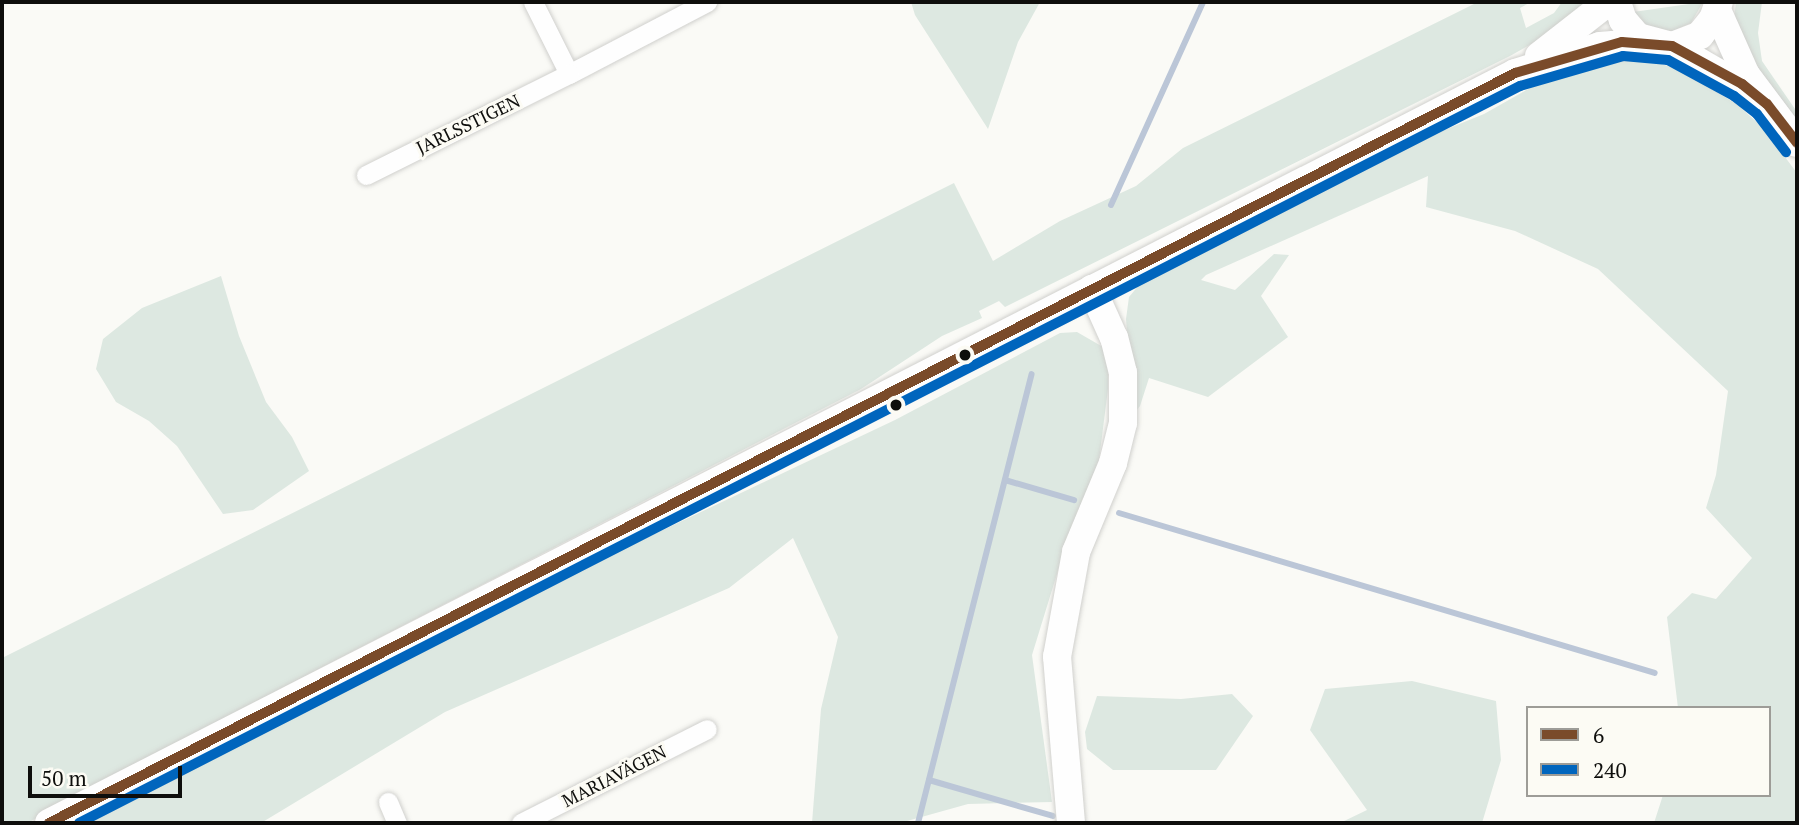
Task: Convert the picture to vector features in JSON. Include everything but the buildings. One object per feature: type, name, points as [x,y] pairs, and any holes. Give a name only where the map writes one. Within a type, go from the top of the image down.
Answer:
[{"type":"main road","points":[[1516,73],[1608,2]]},
{"type":"main road","points":[[1617,2],[1630,29],[1741,84],[1767,104]]},
{"type":"main road","points":[[50,823],[1516,73],[1600,46],[1660,44],[1700,35],[1719,4]]},
{"type":"main road","points":[[1719,4],[1746,75],[1797,143]]},
{"type":"main road","points":[[1072,823],[1057,657],[1076,552],[1113,463],[1124,423],[1123,373],[1114,338],[1093,289]]},
{"type":"street","points":[[533,2],[569,74]]},
{"type":"street","name":"JARLSSTIGEN","points":[[366,175],[706,2]]},
{"type":"street","name":"MARIAVÄGEN","points":[[521,823],[707,729]]},
{"type":"street","points":[[387,802],[397,823]]},
{"type":"shaded area","points":[[911,2],[1040,2],[1018,42],[988,129],[915,15]]},
{"type":"shaded area","points":[[1478,2],[1531,2],[1520,8],[1526,28],[1554,13],[1562,2],[1586,2],[1549,34],[1510,56],[1005,307],[999,301],[979,311],[982,318],[942,336],[861,389],[282,688],[184,745],[27,823],[2,823],[2,658],[954,183],[993,261],[1060,221],[1136,186],[1183,148]]},
{"type":"shaded area","points":[[1703,2],[1691,23],[1668,33],[1642,26],[1633,12]]},
{"type":"shaded area","points":[[1736,2],[1762,2],[1758,33],[1762,61],[1797,112],[1797,123],[1762,79],[1734,19]]},
{"type":"shaded area","points":[[1615,56],[1650,60],[1682,71],[1738,105],[1763,128],[1797,173],[1797,823],[1654,823],[1662,797],[1771,797],[1771,706],[1678,706],[1667,617],[1692,593],[1716,599],[1752,558],[1706,508],[1716,475],[1728,391],[1598,269],[1515,231],[1426,207],[1428,176],[1206,275],[1201,280],[1235,290],[1274,254],[1289,255],[1261,296],[1288,337],[1208,397],[1149,378],[1140,406],[1136,411],[1133,408],[1126,319],[1129,297],[1139,285],[1415,142],[1484,114],[1574,63]]},
{"type":"shaded area","points":[[221,276],[239,336],[266,402],[292,437],[309,471],[253,510],[223,514],[177,446],[149,421],[116,402],[96,369],[103,339],[142,308]]},
{"type":"shaded area","points":[[1077,332],[1103,347],[1108,362],[1108,389],[1099,460],[1068,538],[1032,655],[1052,802],[968,804],[900,823],[812,823],[821,709],[838,637],[793,538],[729,588],[445,712],[261,823],[82,823],[625,548],[895,420],[1060,333]]},
{"type":"shaded area","points":[[1412,681],[1496,701],[1501,760],[1482,823],[1340,823],[1367,810],[1310,730],[1325,689]]},
{"type":"shaded area","points":[[1232,694],[1253,716],[1216,770],[1113,770],[1087,749],[1085,732],[1097,696],[1181,699]]},
{"type":"waterway","points":[[1111,205],[1203,2]]},
{"type":"waterway","points":[[918,823],[1032,374]]},
{"type":"waterway","points":[[1005,480],[1074,500]]},
{"type":"waterway","points":[[1119,513],[1655,673]]},
{"type":"waterway","points":[[929,780],[1053,816]]},
{"type":"transit line","name":"6","points":[[49,823],[1515,73],[1622,42],[1672,46],[1742,84],[1767,104],[1797,143]]},
{"type":"transit line","name":"240","points":[[79,823],[1520,86],[1623,56],[1668,60],[1734,96],[1757,114],[1786,152]]}]
